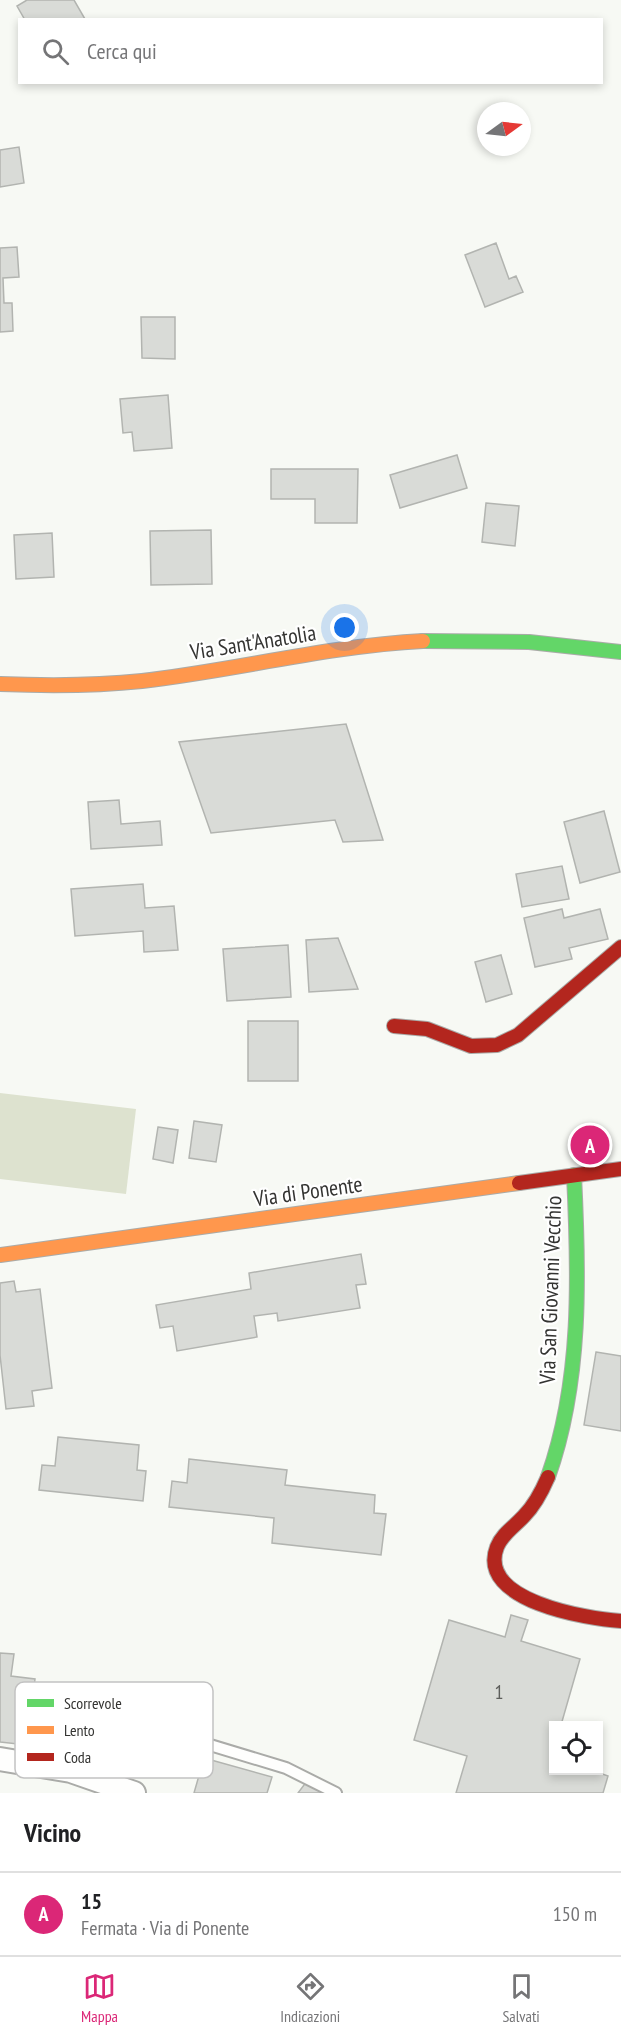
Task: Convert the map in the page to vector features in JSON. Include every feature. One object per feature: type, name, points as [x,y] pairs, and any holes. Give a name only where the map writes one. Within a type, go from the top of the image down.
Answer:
[{"type":"main road","name":"Via Sant'Anatolia","points":[[0,684],[56,687],[130,683],[378,645],[524,640],[621,652]]},
{"type":"main road","points":[[394,1026],[427,1029],[471,1046],[497,1046],[518,1035],[621,947]]},
{"type":"main road","name":"Via di Ponente","points":[[0,1255],[621,1169]]},
{"type":"main road","name":"Via San Giovanni Vecchio","points":[[574,1175],[576,1219],[573,1341],[561,1428],[547,1481],[529,1511],[501,1539],[495,1551],[495,1565],[503,1581],[530,1600],[577,1614],[621,1621]]},
{"type":"street","points":[[0,1759],[15,1761]]},
{"type":"street","points":[[87,1778],[134,1793]]},
{"type":"lane","points":[[213,1746],[286,1768],[336,1793]]},
{"type":"green space","points":[[0,1093],[136,1109],[126,1194],[0,1179]]},
{"type":"building","points":[[27,0],[74,0],[84,18],[24,18],[17,6]]},
{"type":"building","points":[[19,147],[24,183],[0,187],[0,150]]},
{"type":"building","points":[[496,243],[509,279],[516,276],[523,292],[485,307],[465,255]]},
{"type":"building","points":[[17,247],[19,277],[3,278],[4,303],[12,303],[13,331],[0,332],[0,248]]},
{"type":"building","points":[[141,317],[175,317],[175,359],[142,358]]},
{"type":"building","points":[[168,395],[172,448],[134,451],[132,432],[123,433],[120,399]]},
{"type":"building","points":[[457,455],[467,488],[400,508],[390,475]]},
{"type":"building","points":[[271,469],[358,469],[357,523],[315,523],[315,499],[271,499]]},
{"type":"building","points":[[486,503],[519,506],[515,546],[482,542]]},
{"type":"building","points":[[211,530],[212,584],[151,585],[150,531]]},
{"type":"building","points":[[52,533],[54,577],[16,579],[14,535]]},
{"type":"building","points":[[346,724],[383,840],[343,842],[335,820],[211,833],[179,742]]},
{"type":"building","points":[[119,800],[121,824],[160,821],[162,845],[91,849],[88,802]]},
{"type":"building","points":[[604,811],[620,872],[580,883],[564,822]]},
{"type":"building","points":[[562,866],[569,899],[522,907],[516,874]]},
{"type":"building","points":[[143,884],[145,908],[174,906],[178,950],[144,952],[143,931],[75,936],[71,889]]},
{"type":"building","points":[[562,909],[564,918],[600,909],[608,939],[569,948],[572,959],[535,967],[524,918]]},
{"type":"building","points":[[338,938],[358,989],[309,992],[306,940]]},
{"type":"building","points":[[288,945],[291,997],[227,1001],[223,949]]},
{"type":"building","points":[[501,955],[512,994],[486,1002],[475,962]]},
{"type":"building","points":[[248,1021],[298,1021],[298,1081],[248,1081]]},
{"type":"building","points":[[194,1121],[222,1125],[216,1162],[189,1158]]},
{"type":"building","points":[[158,1127],[178,1130],[173,1163],[153,1159]]},
{"type":"building","points":[[361,1254],[366,1284],[356,1285],[360,1308],[278,1321],[277,1313],[254,1316],[257,1337],[177,1351],[173,1326],[160,1328],[156,1305],[251,1289],[249,1273]]},
{"type":"building","points":[[14,1281],[16,1292],[40,1289],[52,1388],[32,1391],[34,1406],[6,1409],[0,1355],[0,1283]]},
{"type":"building","points":[[596,1352],[621,1356],[621,1431],[584,1425]]},
{"type":"building","points":[[58,1437],[139,1445],[137,1470],[146,1471],[143,1501],[39,1490],[42,1465],[55,1466]]},
{"type":"building","points":[[189,1459],[287,1470],[285,1485],[375,1495],[374,1513],[386,1514],[381,1555],[272,1543],[274,1518],[169,1507],[172,1481],[187,1483]]},
{"type":"building","points":[[511,1615],[528,1620],[521,1641],[580,1659],[562,1721],[549,1721],[549,1775],[603,1774],[608,1776],[603,1793],[456,1793],[467,1756],[414,1740],[449,1620],[505,1637]]},
{"type":"building","points":[[0,1653],[14,1654],[11,1676],[35,1679],[35,1682],[15,1682],[15,1744],[0,1742]]},
{"type":"building","points":[[213,1761],[272,1777],[267,1793],[194,1793],[198,1778],[213,1778]]},
{"type":"building","points":[[307,1781],[322,1793],[298,1793]]},
{"type":"traffic: fast","points":[[423,641],[529,642],[621,652]]},
{"type":"traffic: fast","points":[[548,1477],[567,1403],[576,1327],[577,1251],[574,1175]]},
{"type":"traffic: slow","points":[[0,684],[71,685],[142,681],[352,648],[423,641]]},
{"type":"traffic: slow","points":[[0,1255],[519,1183]]},
{"type":"traffic: jam","points":[[394,1026],[427,1029],[471,1046],[497,1045],[518,1035],[621,947]]},
{"type":"traffic: jam","points":[[519,1183],[621,1169]]},
{"type":"traffic: jam","points":[[548,1477],[532,1507],[499,1542],[495,1566],[503,1581],[518,1594],[539,1604],[585,1616],[621,1621]]},
{"type":"place","name":"15","points":[[590,1145]]}]
